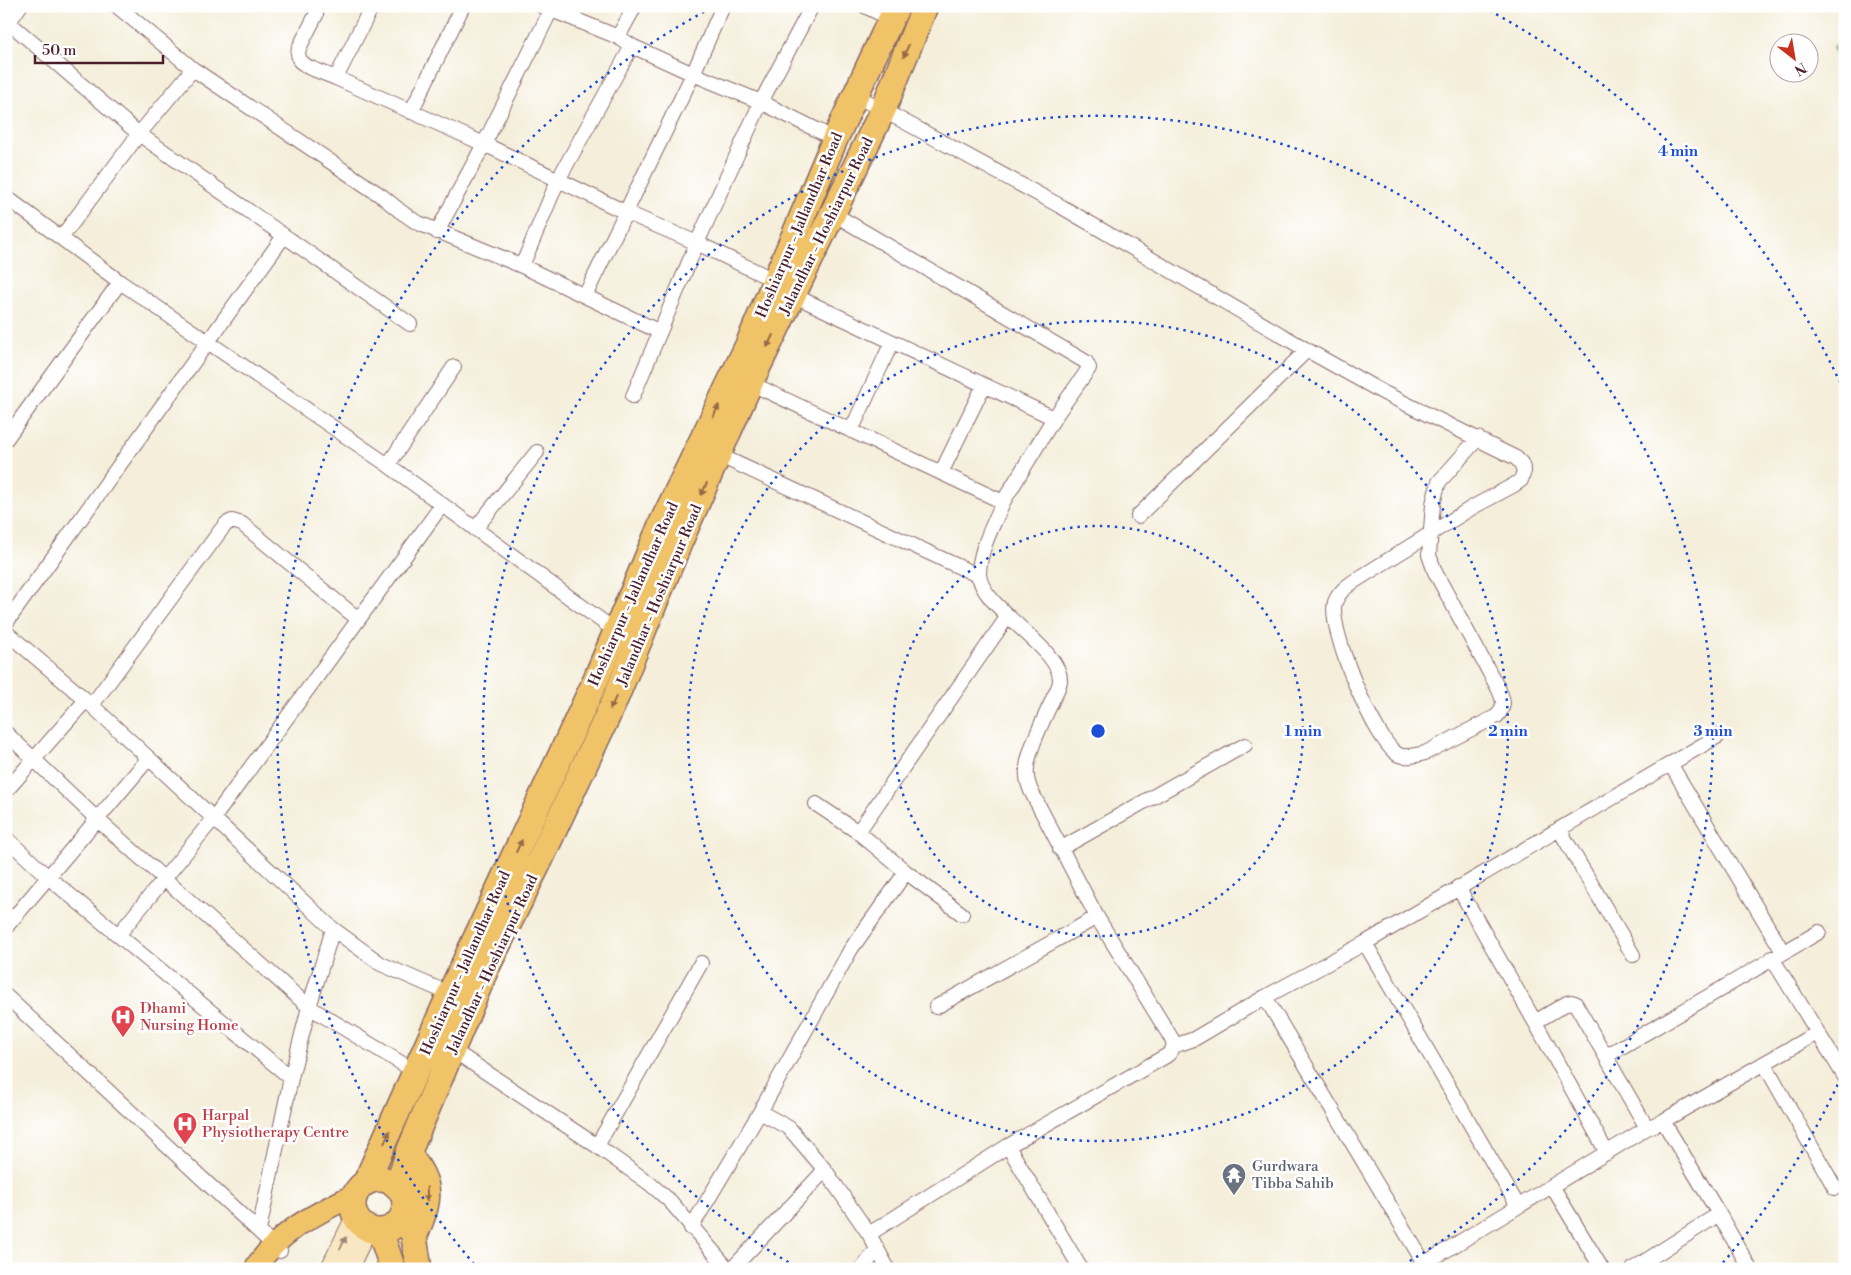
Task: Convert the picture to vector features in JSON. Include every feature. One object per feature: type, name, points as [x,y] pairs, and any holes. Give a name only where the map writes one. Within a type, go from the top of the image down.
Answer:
[{"type":"highway","name":"Jalandhar - Hoshiarpur Road","points":[[401,1197],[408,1154],[451,1049],[487,967],[540,860],[614,702],[680,540],[710,450],[750,383],[784,288],[832,214],[883,110],[925,6]]},
{"type":"highway","name":"Hoshiarpur - Jallandhar Road","points":[[363,1211],[416,1072],[617,632],[661,525],[710,450],[784,288],[836,139],[894,12]]},
{"type":"highway","points":[[408,1154],[418,1166],[427,1186],[428,1199],[414,1237]]},
{"type":"highway","points":[[393,1269],[363,1211],[374,1179],[391,1181],[401,1197],[414,1237],[419,1269]]},
{"type":"highway","points":[[363,1211],[391,1228],[398,1223],[401,1197]]},
{"type":"main road","points":[[255,1267],[271,1241],[290,1244],[363,1211]]},
{"type":"main road","points":[[330,1269],[363,1211]]},
{"type":"main road","points":[[348,1269],[363,1211]]},
{"type":"street","points":[[20,6],[8,21],[139,134],[410,324]]},
{"type":"street","points":[[117,6],[193,69],[400,211],[437,232],[522,266],[660,332]]},
{"type":"street","points":[[316,6],[316,15],[299,48],[298,54],[300,61],[308,67],[484,144],[625,212],[698,243],[892,342],[1054,418]]},
{"type":"street","points":[[336,78],[372,6]]},
{"type":"street","points":[[411,112],[463,6]]},
{"type":"street","points":[[618,37],[635,6]]},
{"type":"street","points":[[585,296],[693,74],[723,6]]},
{"type":"street","points":[[633,396],[761,102],[812,6]]},
{"type":"street","points":[[865,6],[894,12]]},
{"type":"street","points":[[437,232],[484,144],[549,8],[618,37],[632,46],[693,74],[761,102],[836,139]]},
{"type":"street","points":[[522,266],[558,180],[632,46]]},
{"type":"street","points":[[61,238],[139,134],[193,69]]},
{"type":"street","points":[[855,95],[1062,208],[1384,393],[1478,438],[1516,458],[1521,463],[1524,471],[1521,480],[1431,532],[1353,582],[1342,590],[1335,602],[1336,631],[1364,704],[1380,736],[1391,750],[1401,756],[1425,753],[1497,716],[1504,708],[1504,700],[1435,572],[1429,555],[1431,532],[1433,504],[1439,482],[1478,438]]},
{"type":"street","points":[[6,197],[120,282],[388,466],[617,632]]},
{"type":"street","points":[[832,214],[1086,362],[1088,368],[1085,374],[1054,418],[1003,502],[981,556],[979,576],[986,591],[1008,616],[1047,654],[1058,670],[1060,681],[1036,737],[1026,775],[1030,791],[1097,917],[1173,1040],[1174,1046],[1166,1056],[1008,1146],[869,1234]]},
{"type":"street","points":[[6,623],[284,236]]},
{"type":"street","points":[[6,439],[120,282]]},
{"type":"street","points":[[851,431],[892,342]]},
{"type":"street","points":[[1138,516],[1307,350]]},
{"type":"street","points":[[388,466],[454,367]]},
{"type":"street","points":[[750,383],[1003,502]]},
{"type":"street","points":[[941,473],[984,385]]},
{"type":"street","points":[[710,450],[979,576]]},
{"type":"street","points":[[475,529],[536,452]]},
{"type":"street","points":[[119,934],[213,819],[442,505]]},
{"type":"street","points":[[6,791],[89,703],[221,530],[232,521],[242,524],[358,619]]},
{"type":"street","points":[[858,832],[1008,616]]},
{"type":"street","points":[[6,632],[89,703],[333,929],[381,964],[450,994]]},
{"type":"street","points":[[6,733],[98,820],[309,1008],[416,1072]]},
{"type":"street","points":[[1174,1046],[1194,1039],[1265,997],[1365,943],[1458,887],[1671,766],[1718,736]]},
{"type":"street","points":[[1060,849],[1245,745]]},
{"type":"street","points":[[6,928],[148,759]]},
{"type":"street","points":[[1671,766],[1777,955],[1817,1033],[1845,1077]]},
{"type":"street","points":[[816,804],[858,832],[906,872],[962,914]]},
{"type":"street","points":[[1559,829],[1634,955]]},
{"type":"street","points":[[6,838],[48,877],[292,1078]]},
{"type":"street","points":[[691,1228],[760,1112],[851,949],[906,872]]},
{"type":"street","points":[[1458,887],[1607,1153]]},
{"type":"street","points":[[936,1008],[1097,917]]},
{"type":"street","points":[[271,1241],[292,1078],[309,1008],[333,929]]},
{"type":"street","points":[[1606,1056],[1819,932]]},
{"type":"street","points":[[1365,943],[1518,1206]]},
{"type":"street","points":[[597,1146],[701,963]]},
{"type":"street","points":[[6,996],[271,1241]]},
{"type":"street","points":[[1265,997],[1418,1267],[1647,1128],[1817,1033]]},
{"type":"street","points":[[1535,1022],[1567,1003],[1575,1003],[1647,1128]]},
{"type":"street","points":[[451,1049],[597,1146],[654,1187],[670,1201],[691,1228],[728,1269]]},
{"type":"street","points":[[1764,1063],[1834,1188]]},
{"type":"street","points":[[760,1112],[789,1128],[825,1170],[869,1234],[888,1269]]},
{"type":"street","points":[[1663,1120],[1750,1269]]},
{"type":"street","points":[[1008,1146],[1081,1269]]},
{"type":"street","points":[[732,1269],[825,1170]]},
{"type":"street","points":[[1552,1186],[1602,1269]]},
{"type":"street","points":[[1633,1269],[1719,1214]]},
{"type":"street","points":[[862,1269],[877,1249]]},
{"type":"green space","points":[[1845,40],[1845,68],[1832,47]]},
{"type":"place","name":"Dhami Nursing Home","points":[[123,1038]]},
{"type":"place","name":"Harpal Physiotherapy Centre","points":[[185,1145]]},
{"type":"place","name":"Gurdwara Tibba Sahib","points":[[1234,1196]]}]
